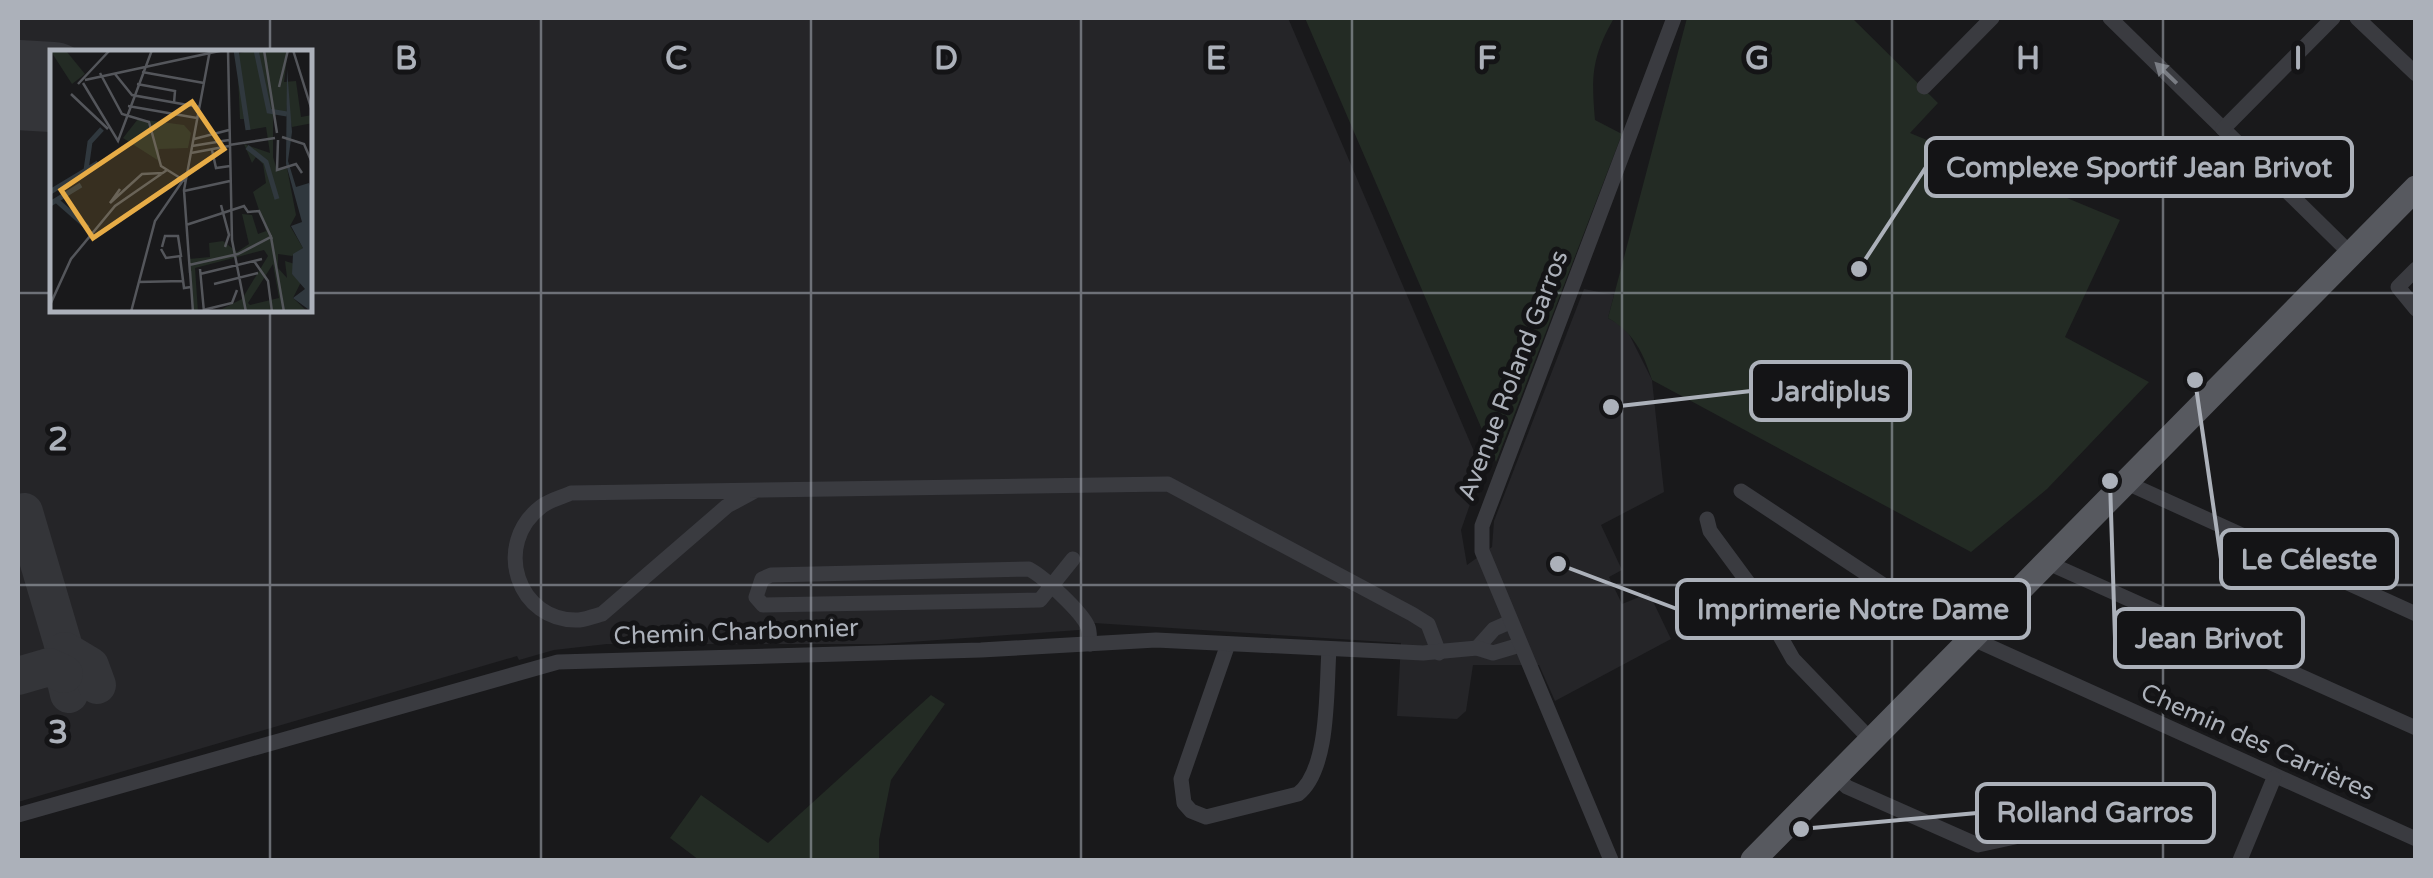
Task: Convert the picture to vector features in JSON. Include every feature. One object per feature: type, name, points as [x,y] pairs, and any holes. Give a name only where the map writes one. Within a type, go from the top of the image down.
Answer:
[{"type":"main road","points":[[1754,860],[2416,188]]},
{"type":"street","name":"Avenue Roland Garros","points":[[1611,860],[1482,551],[1482,526],[1674,18]]},
{"type":"street","points":[[1924,87],[1992,18]]},
{"type":"street","points":[[2110,18],[2350,253]]},
{"type":"street","points":[[2223,129],[2333,18]]},
{"type":"street","points":[[2357,18],[2416,74]]},
{"type":"street","points":[[2416,268],[2398,287],[2416,310]]},
{"type":"street","points":[[2127,483],[2416,614]]},
{"type":"street","points":[[755,490],[728,506],[602,614],[581,620],[560,618],[525,593],[516,575],[512,557],[516,539],[528,519],[544,503],[571,493],[755,490],[1168,484],[1412,614],[1428,624],[1439,652]]},
{"type":"street","name":"Chemin des Carrières","points":[[1742,491],[1969,640],[2416,839]]},
{"type":"street","points":[[1706,519],[1794,659],[1871,740]]},
{"type":"street","points":[[1073,559],[1052,587],[1040,600],[763,605],[756,597],[762,579],[772,576],[1029,570],[1042,576],[1052,587],[1088,625],[1090,644]]},
{"type":"street","points":[[2046,562],[2416,728]]},
{"type":"street","points":[[1477,648],[1494,628],[1510,622]]},
{"type":"street","name":"Chemin Charbonnier","points":[[18,815],[558,662],[981,650],[1156,640],[1329,650],[1439,652],[1477,648],[1493,653],[1520,646]]},
{"type":"street","points":[[1228,644],[1181,779],[1184,803],[1206,817],[1298,794],[1307,787],[1320,760],[1329,650]]},
{"type":"street","points":[[1836,777],[1847,788],[1978,844],[2015,837]]},
{"type":"street","points":[[2240,860],[2274,778]]},
{"type":"shaded area","points":[[18,18],[1288,18],[1482,470],[1461,530],[1467,565],[1492,547],[1494,521],[1584,289],[1614,295],[1608,318],[1626,328],[1652,380],[1664,492],[1601,525],[1622,570],[1609,577],[1622,604],[1649,593],[1671,639],[1555,701],[1539,665],[1473,665],[1466,711],[1457,719],[1397,716],[1401,643],[1094,623],[1079,630],[882,644],[607,644],[554,650],[519,660],[517,656],[18,802]]},
{"type":"shaded area","points":[[1305,18],[1614,18],[1597,56],[1593,78],[1595,120],[1622,134],[1496,462]]},
{"type":"shaded area","points":[[1687,18],[1852,18],[1938,103],[1910,133],[2120,220],[2065,337],[2149,382],[2047,489],[1971,552],[1652,380],[1636,344],[1608,318]]},
{"type":"shaded area","points":[[931,695],[945,704],[891,780],[879,860],[699,860],[670,838],[701,795],[768,843]]},
{"type":"taxiway","points":[[24,512],[65,651],[63,669],[69,694]]},
{"type":"taxiway","points":[[65,651],[90,666],[97,685]]},
{"type":"taxiway","points":[[18,676],[49,667],[64,674]]},
{"type":"runway","points":[[18,85],[50,87]]},
{"type":"place","name":"Complexe Sportif Jean Brivot","points":[[1859,269]]},
{"type":"place","name":"Le Céleste","points":[[2195,380]]},
{"type":"place","name":"Jardiplus","points":[[1611,407]]},
{"type":"place","name":"Jean Brivot","points":[[2110,481]]},
{"type":"place","name":"Imprimerie Notre Dame","points":[[1558,564]]},
{"type":"place","name":"Rolland Garros","points":[[1801,829]]}]
